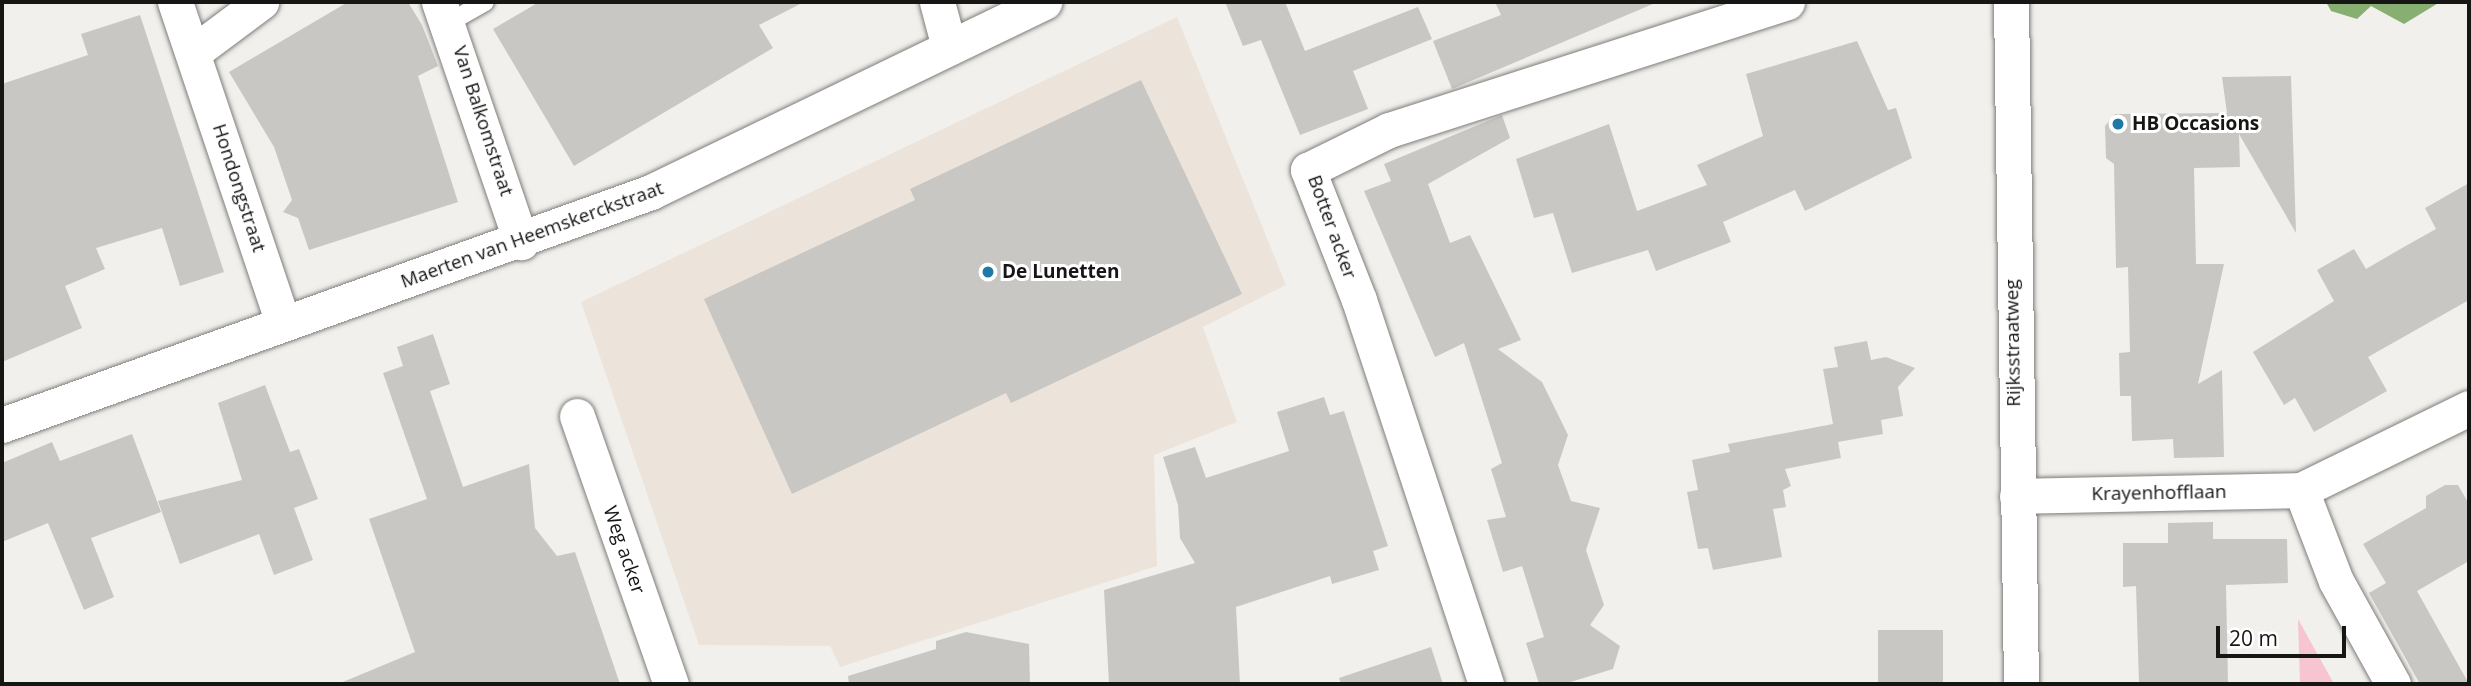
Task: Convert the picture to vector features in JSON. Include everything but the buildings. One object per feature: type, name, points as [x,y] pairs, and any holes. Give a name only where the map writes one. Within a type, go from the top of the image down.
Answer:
[{"type":"street","name":"Hondongstraat","points":[[175,2],[283,323]]},
{"type":"street","points":[[194,52],[261,2]]},
{"type":"street","points":[[937,2],[949,47]]},
{"type":"street","name":"Maerten van Heemskerckstraat","points":[[2,425],[283,323],[521,242],[679,180],[1044,2]]},
{"type":"street","name":"Botter acker","points":[[1486,684],[1359,300],[1308,170],[1389,130],[1787,2]]},
{"type":"street","name":"Rijksstraatweg","points":[[2011,2],[2021,684]]},
{"type":"street","name":"Van Balkomstraat","points":[[444,12],[521,242]]},
{"type":"street","name":"Krayenhofflaan","points":[[2017,496],[2301,490],[2469,408]]},
{"type":"street","name":"Weg acker","points":[[577,416],[671,684]]},
{"type":"street","points":[[2301,490],[2336,581],[2393,684]]},
{"type":"lane","points":[[444,12],[485,2]]},
{"type":"shaded area","points":[[2326,2],[2440,2],[2404,24],[2371,6],[2357,19],[2331,11]]},
{"type":"shaded area","points":[[1177,17],[1286,285],[1203,327],[1237,422],[1154,455],[1157,566],[840,667],[830,646],[699,645],[581,302]]},
{"type":"shaded area","points":[[2298,619],[2334,684],[2300,684]]},
{"type":"place","name":"HB Occasions","points":[[2118,124]]},
{"type":"place","name":"De Lunetten","points":[[988,272]]}]
